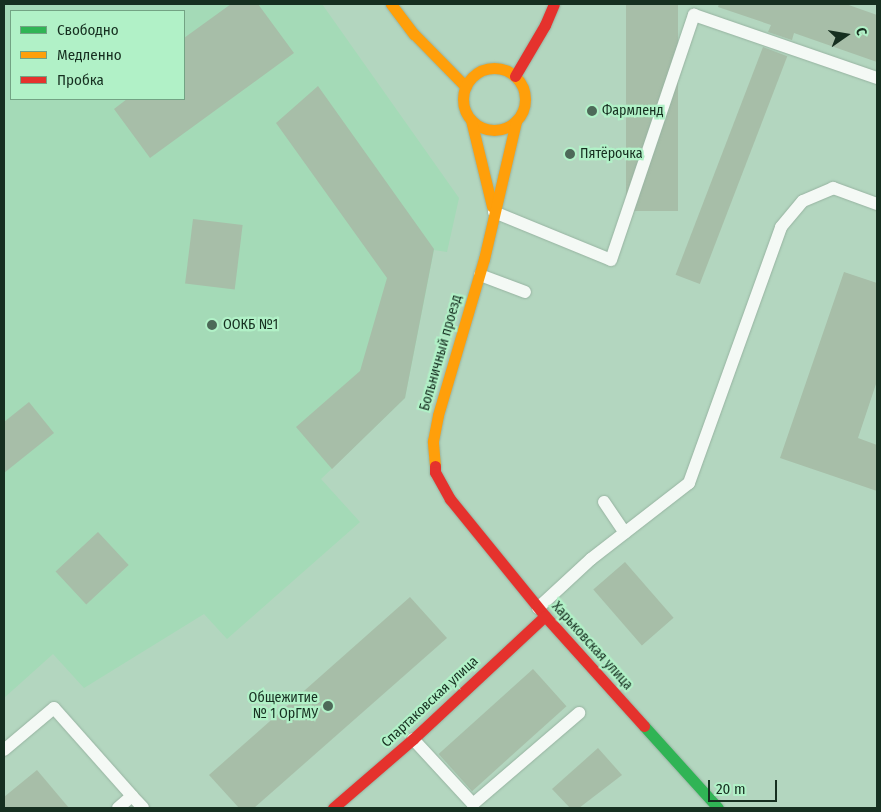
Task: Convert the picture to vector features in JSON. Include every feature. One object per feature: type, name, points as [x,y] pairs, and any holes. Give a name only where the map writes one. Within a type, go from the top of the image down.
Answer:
[{"type":"street","points":[[391,4],[414,34],[466,86]]},
{"type":"street","points":[[515,76],[545,25],[554,4]]},
{"type":"street","points":[[497,68],[515,76],[521,84],[525,98],[522,113],[516,121],[497,130],[483,128],[471,120],[465,110],[464,98],[466,86],[472,78],[488,69],[497,68]]},
{"type":"street","name":"Больничный проезд","points":[[471,120],[494,212]]},
{"type":"street","name":"Больничный проезд","points":[[450,499],[435,472],[433,441],[438,415],[480,275],[516,121]]},
{"type":"street","name":"Харьковская улица","points":[[450,499],[542,612],[718,808]]},
{"type":"street","name":"Спартаковская улица","points":[[333,808],[413,739],[542,612]]},
{"type":"lane","points":[[494,212],[611,260],[694,15],[877,78]]},
{"type":"lane","points":[[542,612],[591,559],[689,483],[781,227],[803,201],[833,188],[877,204]]},
{"type":"lane","points":[[480,275],[525,292]]},
{"type":"lane","points":[[604,502],[625,533]]},
{"type":"lane","points":[[4,750],[54,708],[143,808]]},
{"type":"lane","points":[[413,739],[471,806],[578,713]]},
{"type":"lane","points":[[118,808],[132,796]]},
{"type":"shaded area","name":"ООКБ №1","points":[[4,4],[322,4],[459,198],[447,252],[434,250],[405,398],[321,479],[360,522],[227,639],[204,614],[84,688],[53,654],[4,698]]},
{"type":"building","points":[[231,4],[258,4],[294,53],[150,158],[114,109],[126,100],[185,100],[185,37]]},
{"type":"building","points":[[626,4],[678,4],[678,211],[626,211]]},
{"type":"building","points":[[719,4],[846,4],[877,15],[877,62],[794,33],[792,40],[768,32],[771,25],[718,7]]},
{"type":"building","points":[[763,47],[787,56],[700,284],[676,275]]},
{"type":"building","points":[[318,86],[434,249],[405,398],[332,469],[296,427],[360,371],[387,278],[276,123]]},
{"type":"building","points":[[193,219],[243,225],[235,290],[185,284]]},
{"type":"building","points":[[844,272],[877,283],[877,381],[858,438],[877,445],[877,491],[780,458]]},
{"type":"building","points":[[29,402],[54,433],[4,473],[4,422]]},
{"type":"building","points":[[98,532],[129,565],[86,604],[56,572]]},
{"type":"building","points":[[625,562],[674,618],[642,645],[593,590]]},
{"type":"building","name":"Общежитие № 1 ОрГМУ","points":[[410,597],[447,638],[254,808],[239,808],[209,775]]},
{"type":"building","points":[[533,669],[566,706],[472,791],[439,754]]},
{"type":"building","points":[[598,748],[622,775],[579,808],[570,808],[552,789]]},
{"type":"building","points":[[37,770],[69,808],[4,808],[4,797]]},
{"type":"traffic: fast","points":[[644,726],[718,808]]},
{"type":"traffic: slow","points":[[391,4],[414,34],[466,87]]},
{"type":"traffic: slow","points":[[494,68],[506,71],[516,77],[522,87],[525,99],[522,111],[516,121],[506,127],[494,130],[482,127],[472,121],[466,111],[463,99],[466,87],[472,77],[482,71],[494,68]]},
{"type":"traffic: slow","points":[[471,120],[492,206]]},
{"type":"traffic: slow","points":[[435,466],[433,441],[438,415],[484,259],[516,121]]},
{"type":"traffic: jam","points":[[515,76],[545,25],[554,4]]},
{"type":"traffic: jam","points":[[435,466],[435,472],[450,499],[545,616],[644,726]]},
{"type":"traffic: jam","points":[[333,808],[413,739],[545,616]]},
{"type":"place","name":"Фармленд","points":[[592,111]]},
{"type":"place","name":"Пятёрочка","points":[[570,154]]},
{"type":"place","name":"ООКБ №1","points":[[212,325]]},
{"type":"place","name":"Общежитие № 1 ОрГМУ","points":[[328,706]]}]
